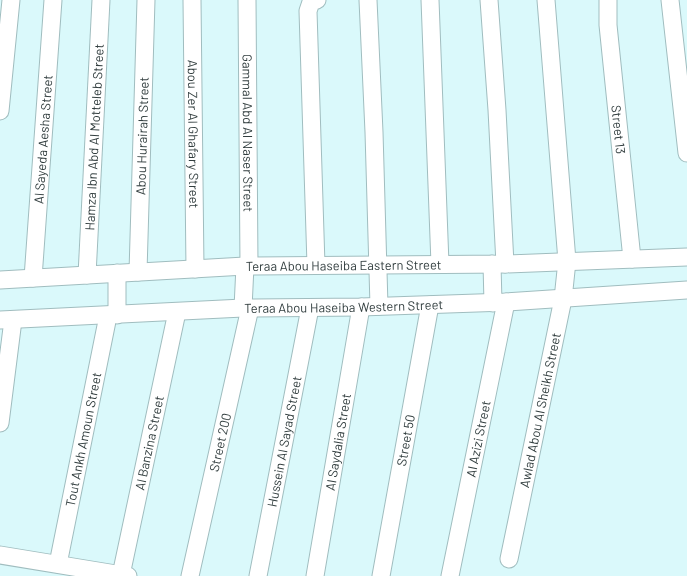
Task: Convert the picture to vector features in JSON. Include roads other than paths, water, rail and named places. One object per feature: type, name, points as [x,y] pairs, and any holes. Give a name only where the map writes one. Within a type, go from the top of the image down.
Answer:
[{"type":"street","points":[[0,111],[11,0]]},
{"type":"street","name":"Al Sayeda Aesha Street","points":[[34,278],[53,0]]},
{"type":"street","name":"Hamza Ibn Abd Al Motteleb Street","points":[[87,275],[101,0]]},
{"type":"street","name":"Abou Hurairah Street","points":[[138,272],[146,0]]},
{"type":"street","name":"Abou Zer Al Ghafary Street","points":[[192,0],[195,269]]},
{"type":"street","name":"Gammal Abd Al Naser Street","points":[[247,0],[247,308]]},
{"type":"street","points":[[316,265],[308,11],[311,2],[317,0]]},
{"type":"street","points":[[368,0],[374,132],[379,306]]},
{"type":"street","points":[[430,0],[440,264]]},
{"type":"street","name":"Al Azizi Street","points":[[450,576],[499,302],[497,110],[489,0]]},
{"type":"street","name":"Awlad Abou Al Sheikh Street","points":[[509,559],[563,299],[568,261],[546,0]]},
{"type":"street","name":"Street 13","points":[[608,0],[608,25],[632,259]]},
{"type":"street","points":[[670,0],[687,153]]},
{"type":"street","name":"Teraa Abou Haseiba Eastern Street","points":[[0,280],[247,266],[498,264],[687,257]]},
{"type":"street","name":"Tout Ankh Amoun Street","points":[[58,564],[112,315],[117,273]]},
{"type":"street","name":"Teraa Abou Haseiba Western Street","points":[[6,320],[247,308],[362,307],[499,302],[687,290]]},
{"type":"street","name":"Street 50","points":[[381,576],[430,305]]},
{"type":"street","name":"Al Saydalia Street","points":[[315,576],[362,307]]},
{"type":"street","name":"Street 200","points":[[190,576],[247,308]]},
{"type":"street","name":"Hussein Al Sayad Street","points":[[258,576],[310,308]]},
{"type":"street","name":"Al Banzina Street","points":[[124,575],[177,312]]},
{"type":"street","points":[[0,423],[6,320]]},
{"type":"street","points":[[0,555],[124,575]]}]
